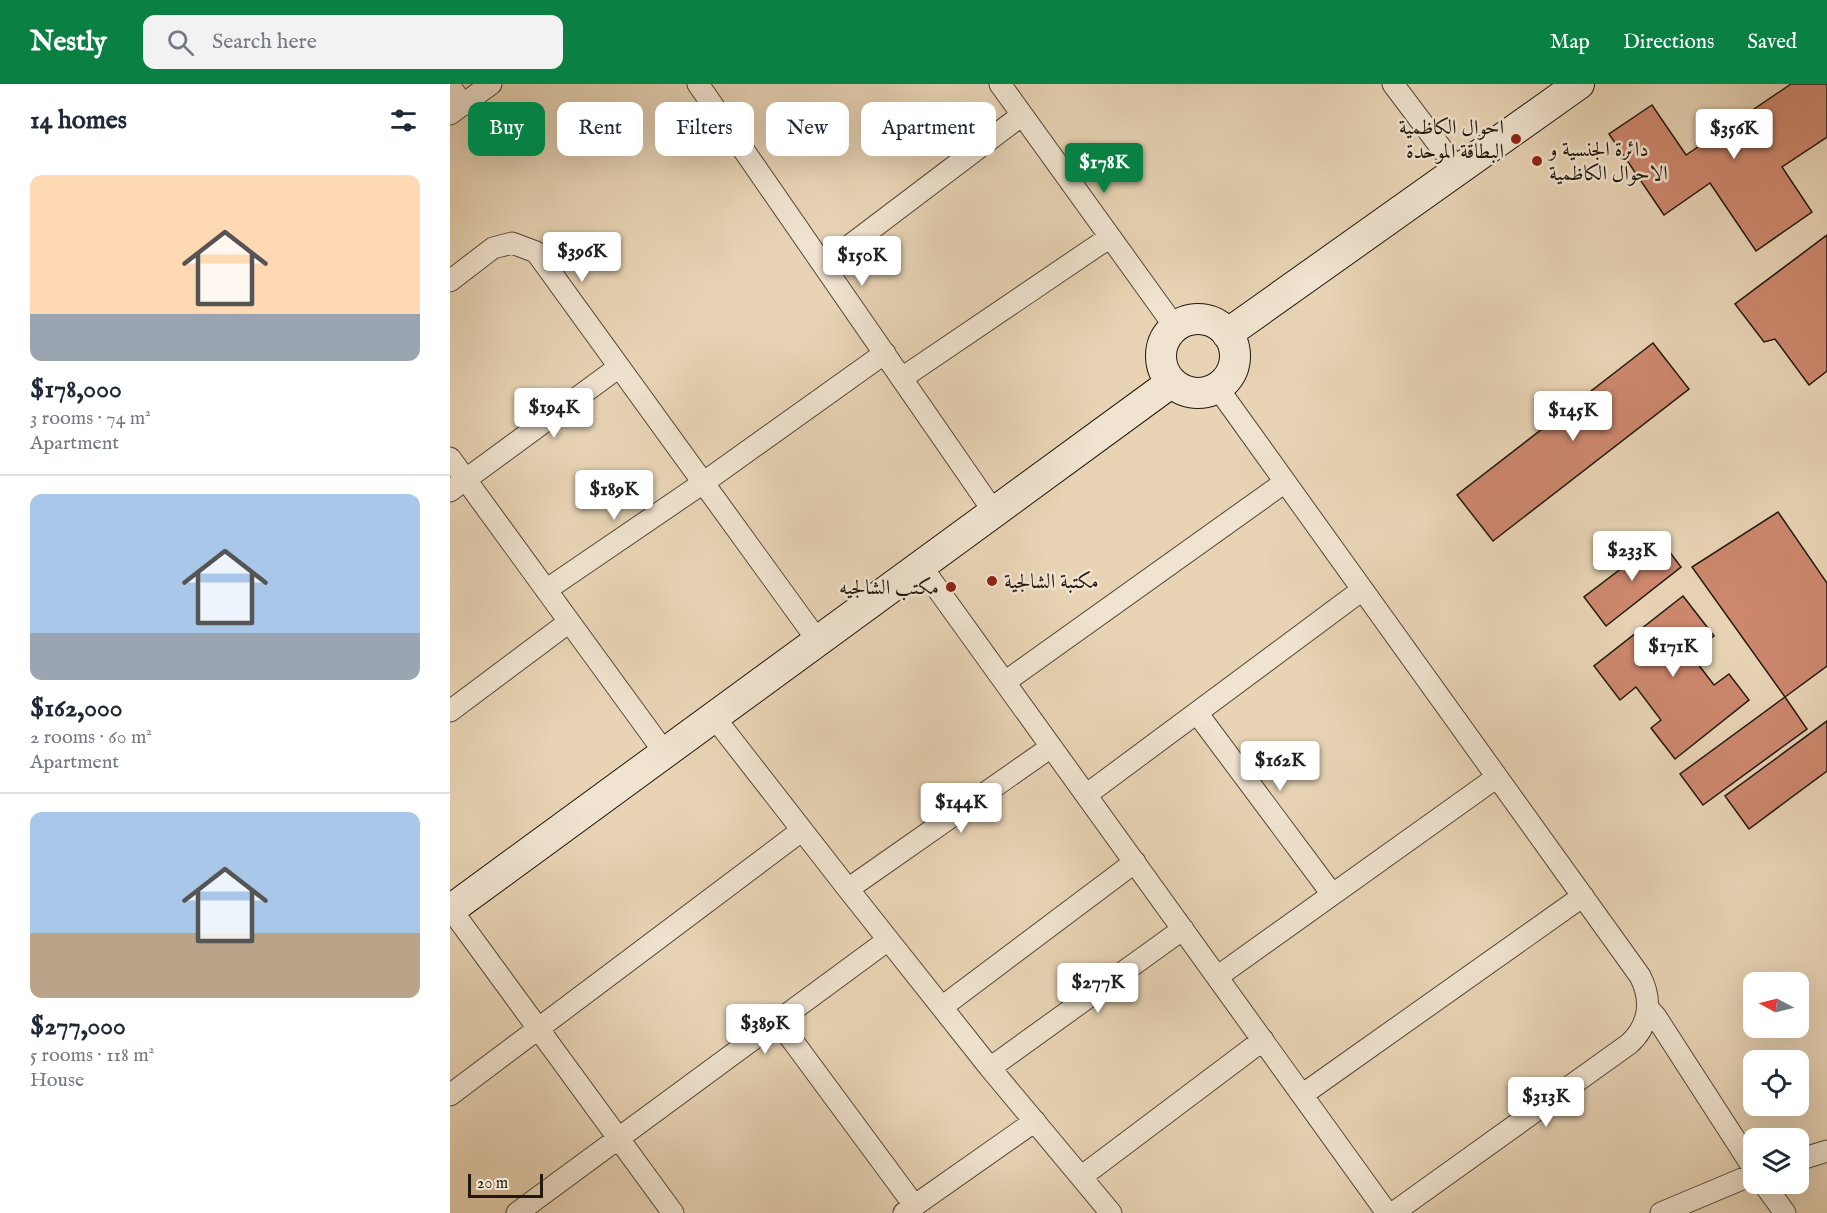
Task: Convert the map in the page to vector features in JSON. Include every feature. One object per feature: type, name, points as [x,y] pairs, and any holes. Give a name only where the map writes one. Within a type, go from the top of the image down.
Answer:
[{"type":"street","points":[[450,86],[456,109],[491,84]]},
{"type":"street","points":[[698,84],[994,512]]},
{"type":"street","points":[[1000,84],[1175,327]]},
{"type":"street","points":[[1393,84],[1457,169]]},
{"type":"street","points":[[1227,334],[1579,84]]},
{"type":"street","points":[[824,265],[1022,115]]},
{"type":"street","points":[[902,378],[1110,237]]},
{"type":"street","points":[[450,281],[493,248],[512,243],[536,252],[818,641]]},
{"type":"street","points":[[1203,319],[1219,326],[1227,334],[1235,353],[1233,366],[1227,378],[1217,387],[1204,392],[1191,392],[1172,382],[1165,372],[1161,354],[1164,342],[1175,327],[1191,320],[1203,319]]},
{"type":"street","points":[[546,590],[703,483],[885,353]]},
{"type":"street","points":[[458,485],[619,367]]},
{"type":"street","points":[[673,1213],[450,909],[1172,382]]},
{"type":"street","points":[[1217,387],[1640,976],[1647,993],[1648,1008],[1643,1028],[1629,1044],[1405,1210]]},
{"type":"street","points":[[450,458],[458,485],[546,590],[665,753]]},
{"type":"street","points":[[1005,682],[1285,482]]},
{"type":"street","points":[[921,566],[1387,1213]]},
{"type":"street","points":[[1086,795],[1362,590]]},
{"type":"street","points":[[450,711],[569,622]]},
{"type":"street","points":[[1197,712],[1332,894]]},
{"type":"street","points":[[714,717],[801,831],[990,1068],[1111,1213]]},
{"type":"street","points":[[848,890],[1052,747]]},
{"type":"street","points":[[1217,977],[1497,777]]},
{"type":"street","points":[[450,1095],[801,831]]},
{"type":"street","points":[[942,1007],[1135,862]]},
{"type":"street","points":[[1302,1095],[1583,896]]},
{"type":"street","points":[[990,1068],[1183,929]]},
{"type":"street","points":[[517,1213],[888,940]]},
{"type":"street","points":[[1648,1008],[1743,1152]]},
{"type":"street","points":[[778,1021],[909,1209],[1035,1121]]},
{"type":"street","points":[[1082,1177],[1263,1040]]},
{"type":"street","points":[[1809,1157],[1827,1151]]},
{"type":"street","points":[[1661,1213],[1743,1179]]},
{"type":"street","points":[[1771,1194],[1785,1213]]},
{"type":"building","points":[[1791,84],[1827,84],[1827,137],[1782,167],[1812,212],[1756,251],[1710,183],[1664,215],[1609,134],[1652,105],[1686,155]]},
{"type":"building","points":[[1827,235],[1827,371],[1809,385],[1775,339],[1764,342],[1735,304]]},
{"type":"building","points":[[1653,343],[1689,389],[1493,541],[1457,495]]},
{"type":"building","points":[[1778,512],[1827,583],[1827,666],[1785,697],[1692,567]]},
{"type":"building","points":[[1660,539],[1681,567],[1606,626],[1584,597]]},
{"type":"building","points":[[1683,596],[1714,636],[1691,655],[1714,685],[1729,674],[1749,700],[1675,759],[1651,728],[1661,720],[1636,687],[1620,700],[1594,666]]},
{"type":"building","points":[[1785,697],[1807,729],[1703,805],[1680,774]]},
{"type":"building","points":[[1827,721],[1827,771],[1749,829],[1725,796]]},
{"type":"place","name":"احوال الكاظمية البطاقة الموحدة","points":[[1516,139]]},
{"type":"place","name":"دائرة الجنسية و الاحوال الكاظمية","points":[[1537,161]]},
{"type":"place","name":"مكتبة الشالجية","points":[[992,581]]},
{"type":"place","name":"مكتب الشالجيه","points":[[951,587]]}]
